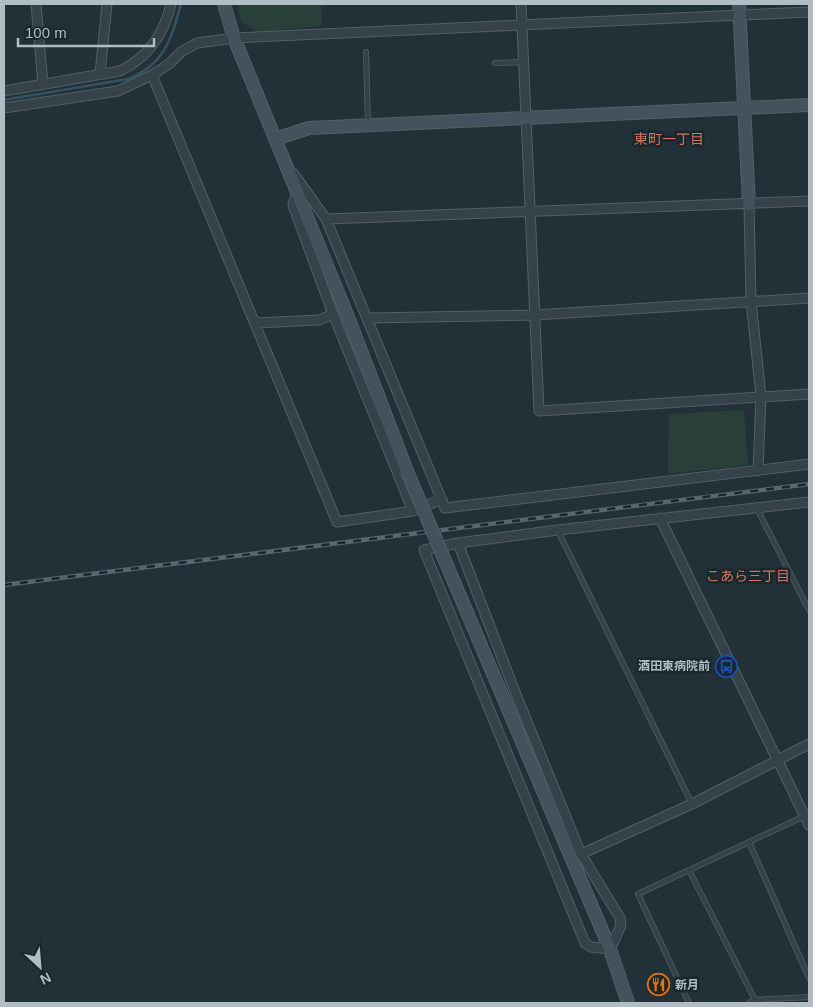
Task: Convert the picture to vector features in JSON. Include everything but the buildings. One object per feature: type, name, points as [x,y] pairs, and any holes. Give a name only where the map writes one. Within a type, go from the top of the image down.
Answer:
[{"type":"street","points":[[36,4],[44,85]]},
{"type":"street","points":[[100,74],[107,4]]},
{"type":"street","points":[[4,91],[120,72],[137,63],[145,55],[158,36],[171,4]]},
{"type":"street","points":[[224,4],[234,38],[274,140],[297,191],[407,471],[610,950],[628,1003]]},
{"type":"street","points":[[521,4],[539,411],[809,394]]},
{"type":"street","points":[[739,9],[749,204],[751,301],[760,396],[758,470]]},
{"type":"street","points":[[4,108],[77,95],[118,91],[152,75],[170,64],[181,52],[198,43],[234,38],[522,25],[739,9],[809,12]]},
{"type":"street","points":[[152,75],[337,522],[413,511],[442,499]]},
{"type":"street","points":[[75,80],[77,95]]},
{"type":"street","points":[[274,140],[309,128],[809,105]]},
{"type":"street","points":[[285,162],[326,219],[445,508],[809,464]]},
{"type":"street","points":[[297,191],[293,204],[333,314],[413,511]]},
{"type":"street","points":[[326,219],[809,201]]},
{"type":"street","points":[[368,318],[536,315],[809,298]]},
{"type":"street","points":[[255,323],[319,320],[333,314]]},
{"type":"street","points":[[610,950],[591,947],[585,944],[424,550],[458,542],[809,502]]},
{"type":"street","points":[[660,518],[807,815],[809,825]]},
{"type":"street","points":[[458,542],[517,698],[581,854],[620,918],[621,926],[610,950]]},
{"type":"street","points":[[581,854],[692,804],[809,744]]},
{"type":"lane","points":[[366,52],[368,125]]},
{"type":"lane","points":[[495,63],[524,62]]},
{"type":"lane","points":[[756,507],[809,610]]},
{"type":"lane","points":[[558,530],[692,804]]},
{"type":"lane","points":[[689,1003],[638,894],[807,815]]},
{"type":"lane","points":[[749,842],[809,978]]},
{"type":"lane","points":[[689,870],[755,1000]]},
{"type":"lane","points":[[748,1003],[755,1000],[809,997]]},
{"type":"green space","points":[[237,4],[321,4],[322,26],[256,32],[241,21]]},
{"type":"green space","points":[[744,410],[748,465],[668,474],[669,414]]},
{"type":"waterway","points":[[4,100],[128,79],[140,73],[150,66],[165,49],[181,4]]},
{"type":"railway","points":[[4,585],[809,484]]},
{"type":"place","name":"酒田東病院前","points":[[726,666]]},
{"type":"place","name":"新月","points":[[659,985]]},
{"type":"district","name":"東町一丁目","points":[[669,139]]},
{"type":"district","name":"こあら三丁目","points":[[748,576]]}]
